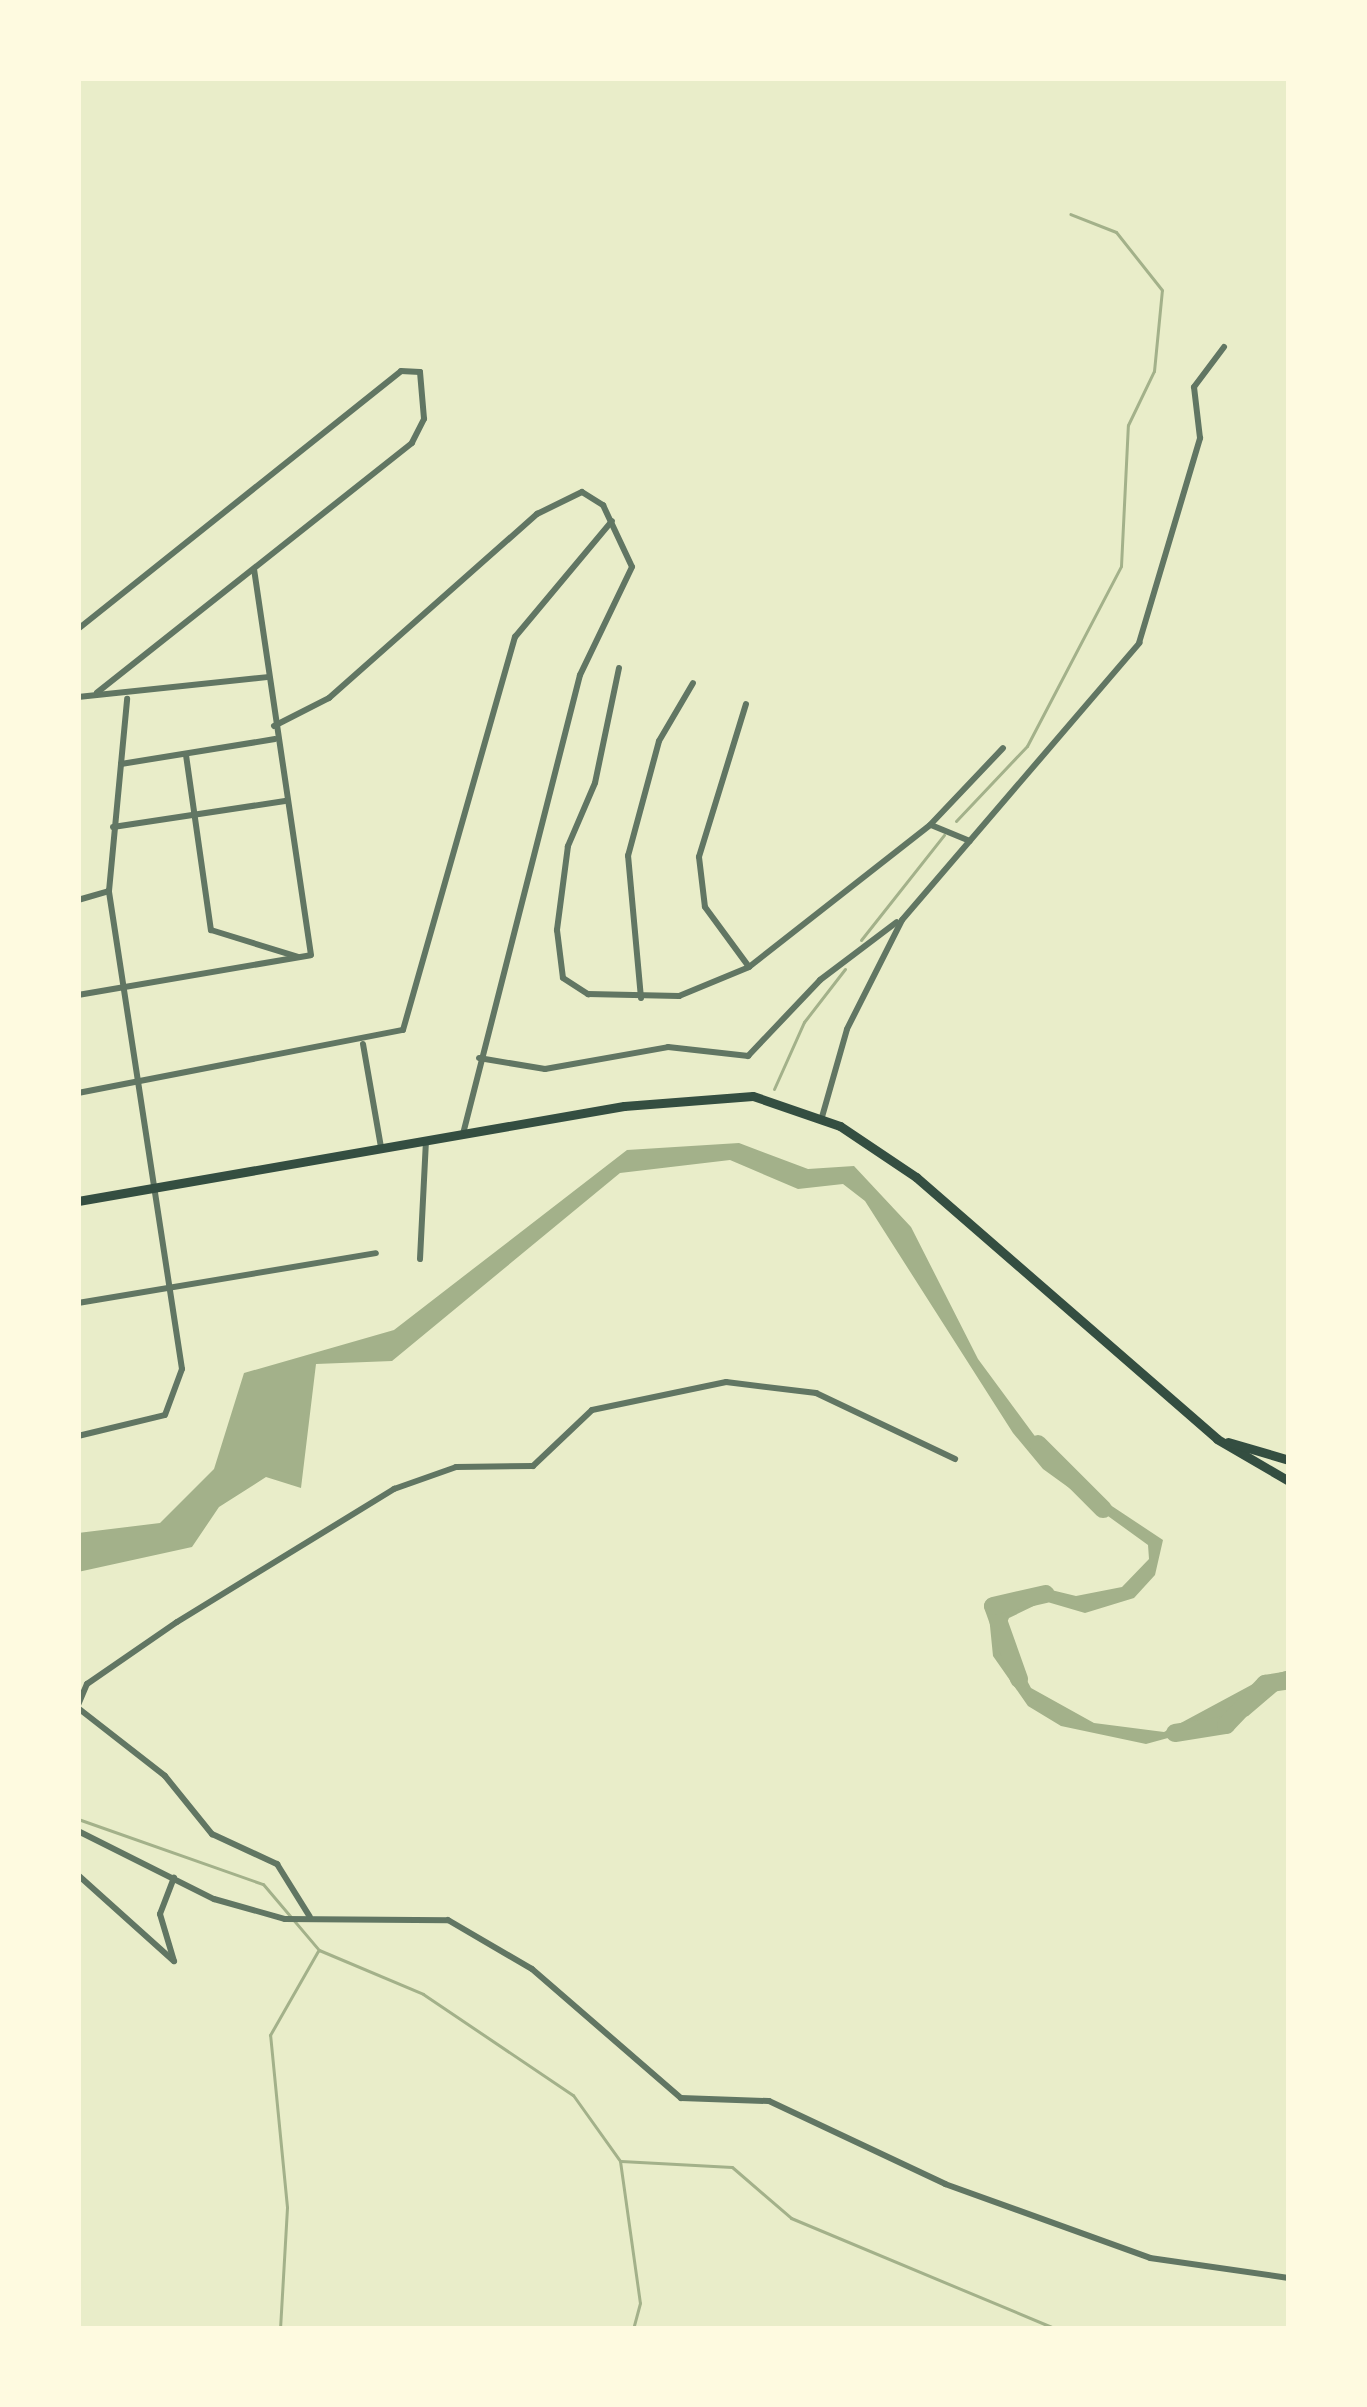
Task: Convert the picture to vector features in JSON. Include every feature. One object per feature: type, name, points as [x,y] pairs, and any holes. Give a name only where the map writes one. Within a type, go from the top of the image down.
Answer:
[{"type":"main road","points":[[78,1201],[463,1133],[713,1095],[822,1117],[943,1198],[1217,1439],[1289,1481]]},
{"type":"main road","points":[[1217,1439],[1289,1460]]},
{"type":"street","points":[[479,1058],[545,1069],[668,1047],[748,1056],[820,980],[902,920],[1130,659],[1201,428],[1194,387],[1224,347]]},
{"type":"street","points":[[78,629],[401,371],[420,372],[418,438],[97,693]]},
{"type":"street","points":[[274,726],[329,698],[537,514],[585,491],[612,521],[631,573],[580,674],[463,1133]]},
{"type":"street","points":[[78,1093],[395,1038],[417,1004],[515,637],[612,521]]},
{"type":"street","points":[[78,995],[311,955],[284,801],[254,570]]},
{"type":"street","points":[[619,668],[595,783],[568,846],[556,946],[572,988],[640,998],[703,992],[749,968],[930,825],[1003,748]]},
{"type":"street","points":[[78,697],[97,693],[127,700],[267,676]]},
{"type":"street","points":[[640,998],[628,856],[659,741],[693,682]]},
{"type":"street","points":[[78,1436],[146,1424],[174,1404],[182,1369],[144,1080],[110,891],[127,700]]},
{"type":"street","points":[[746,704],[699,857],[705,908],[749,968]]},
{"type":"street","points":[[121,764],[275,739]]},
{"type":"street","points":[[186,754],[212,929],[298,957]]},
{"type":"street","points":[[113,827],[284,801]]},
{"type":"street","points":[[930,825],[970,841]]},
{"type":"street","points":[[78,900],[110,891]]},
{"type":"street","points":[[822,1117],[847,1029],[902,920]]},
{"type":"street","points":[[363,1044],[381,1149]]},
{"type":"street","points":[[420,1259],[426,1140]]},
{"type":"street","points":[[78,1303],[376,1253]]},
{"type":"street","points":[[310,1917],[277,1864],[212,1834],[165,1776],[78,1707],[87,1684],[177,1622],[394,1489],[456,1467],[533,1466],[592,1410],[726,1382],[804,1391],[956,1460]]},
{"type":"street","points":[[78,1831],[174,1878],[285,1919],[438,1918],[483,1936],[681,2098],[769,2101],[945,2184],[1150,2258],[1289,2278]]},
{"type":"street","points":[[78,1875],[174,1960],[160,1914],[174,1878]]},
{"type":"shaded area","points":[[739,1143],[808,1169],[854,1166],[911,1227],[978,1359],[1062,1473],[1163,1540],[1155,1575],[1134,1598],[1085,1613],[1044,1601],[1009,1618],[1002,1634],[1031,1688],[1094,1723],[1164,1732],[1268,1676],[1289,1670],[1289,1681],[1248,1716],[1146,1744],[1061,1726],[1028,1706],[993,1656],[988,1606],[1043,1588],[1076,1596],[1122,1587],[1149,1559],[1148,1545],[1043,1469],[1013,1433],[865,1201],[843,1184],[798,1189],[730,1160],[620,1173],[392,1361],[316,1364],[301,1488],[266,1477],[219,1507],[192,1547],[78,1572],[78,1533],[160,1523],[214,1469],[244,1373],[394,1330],[627,1150]]},
{"type":"waterway","points":[[956,821],[1027,746],[1121,566],[1128,425],[1154,371],[1162,290],[1116,232],[1070,214]]},
{"type":"waterway","points":[[861,940],[944,835]]},
{"type":"waterway","points":[[774,1089],[804,1022],[845,969]]},
{"type":"waterway","points":[[1038,1444],[1103,1509]]},
{"type":"waterway","points":[[1019,1679],[993,1606],[1046,1594]]},
{"type":"waterway","points":[[1175,1733],[1226,1725],[1265,1684],[1289,1680]]},
{"type":"waterway","points":[[78,1819],[263,1884],[319,1950],[423,1994],[573,2095],[620,2161],[640,2303],[633,2329]]},
{"type":"waterway","points":[[280,2329],[287,2207],[270,2035],[318,1951]]},
{"type":"waterway","points":[[621,2161],[732,2167],[791,2218],[1056,2329]]}]
